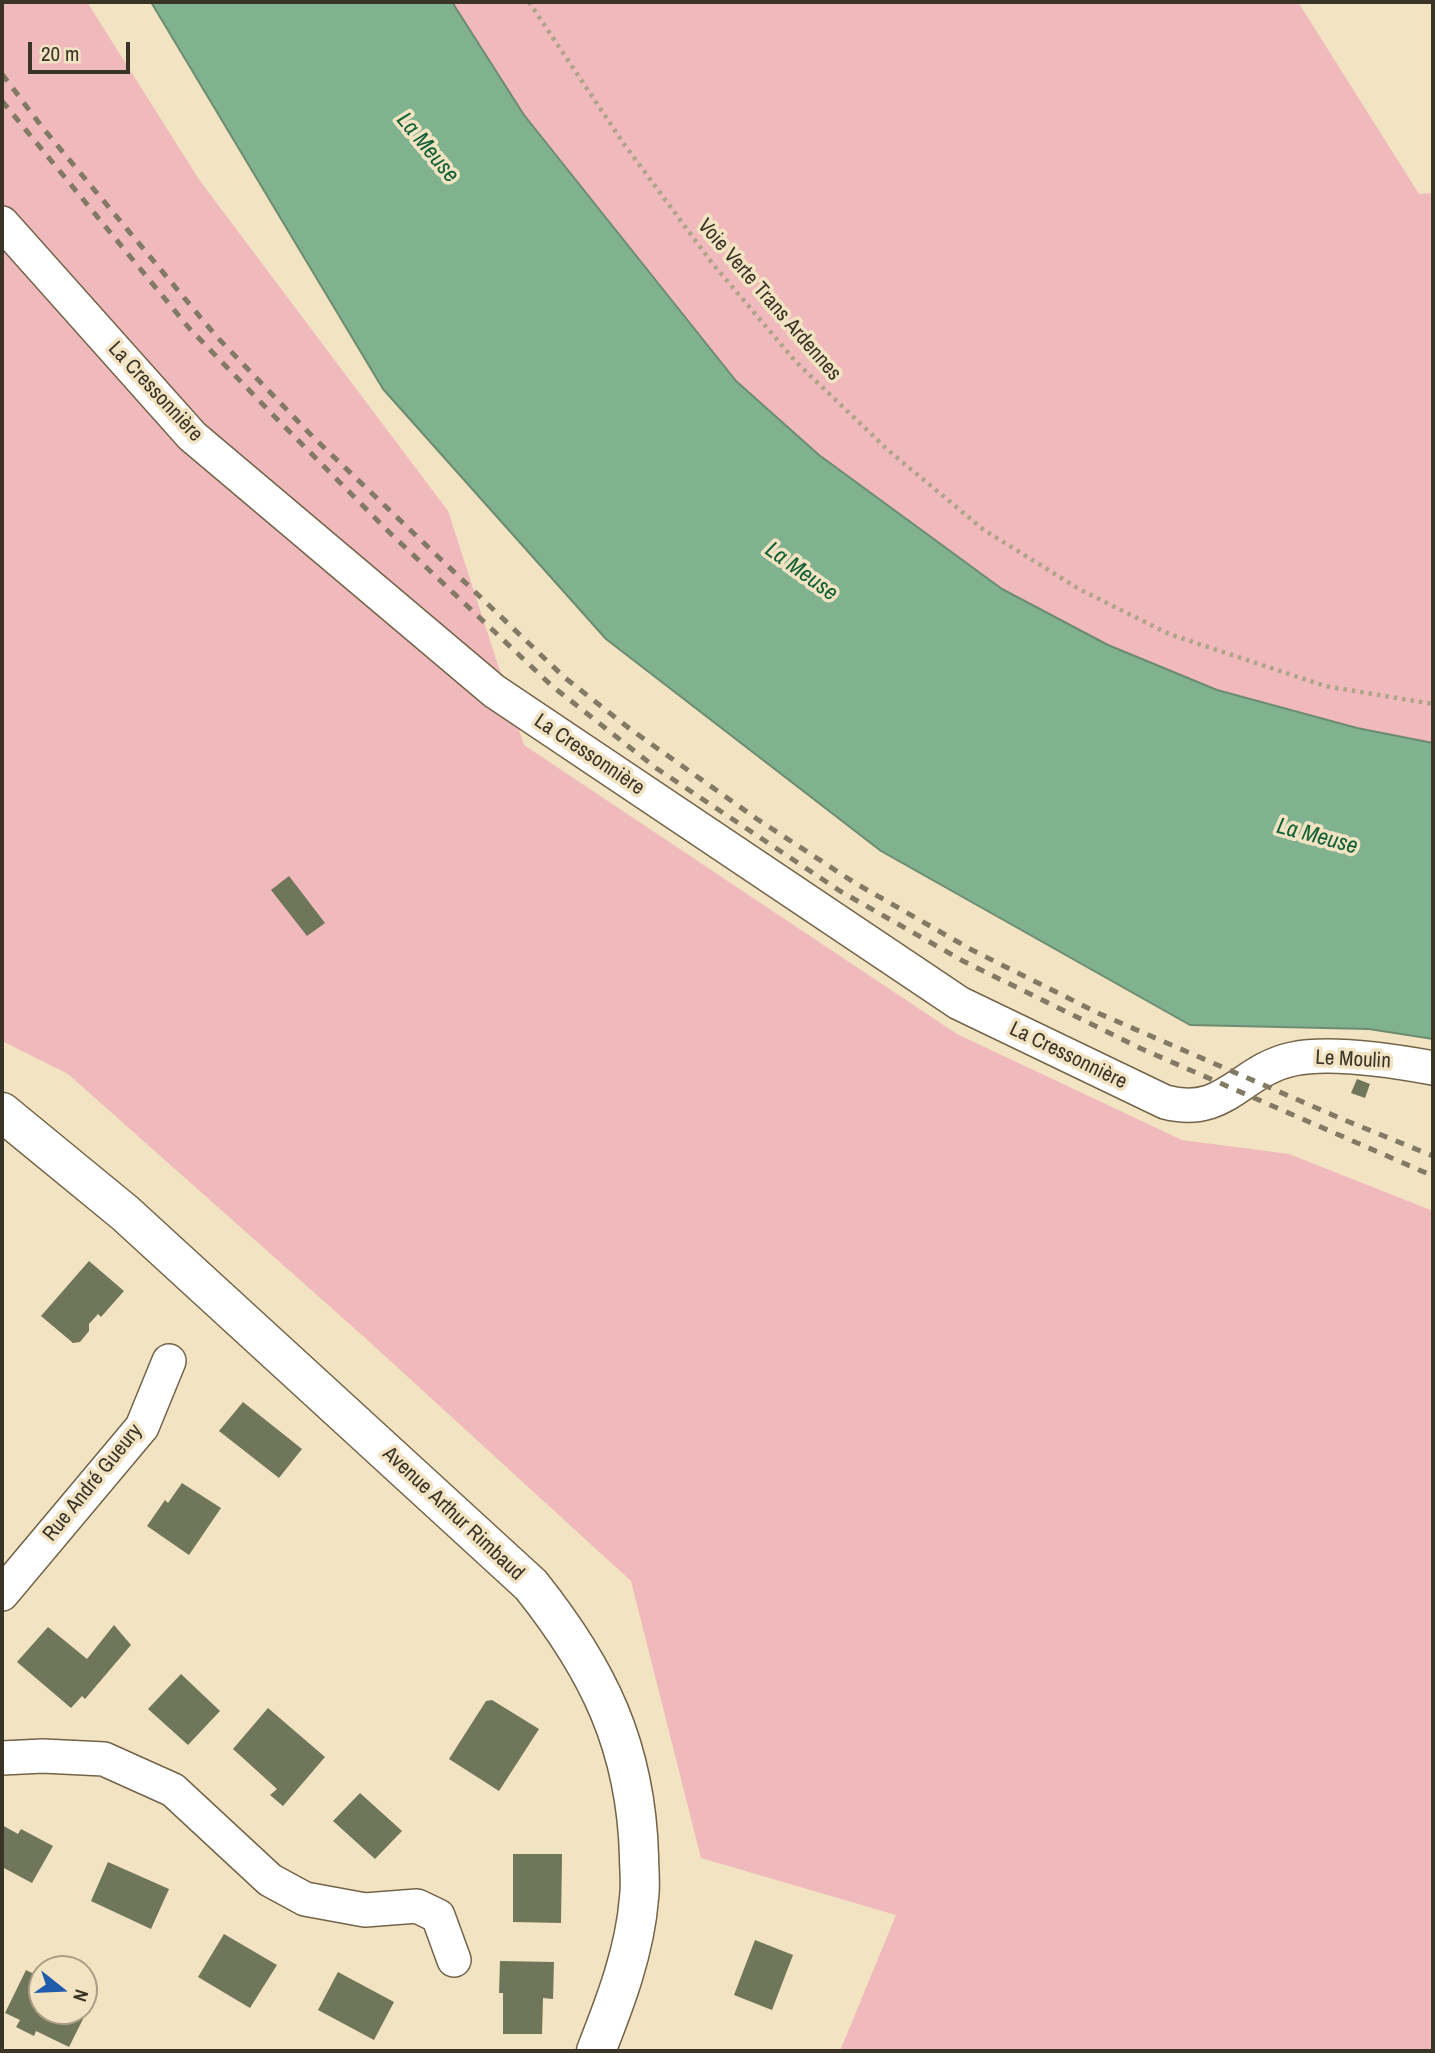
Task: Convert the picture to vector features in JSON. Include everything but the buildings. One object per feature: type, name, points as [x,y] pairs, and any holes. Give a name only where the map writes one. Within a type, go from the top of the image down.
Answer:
[{"type":"street","name":"La Cressonnière","points":[[2,223],[192,436],[494,691],[959,1003],[1166,1102],[1183,1107],[1213,1102],[1273,1065]]},
{"type":"street","name":"Le Moulin","points":[[1273,1065],[1295,1058],[1323,1057],[1375,1060],[1433,1068]]},
{"type":"street","name":"Avenue Arthur Rimbaud","points":[[2,1112],[135,1222],[531,1585],[565,1627],[596,1680],[616,1725],[630,1776],[638,1835],[639,1899],[629,1955],[612,2012],[596,2051]]},
{"type":"street","name":"Rue André Gueury","points":[[2,1594],[142,1427],[169,1361]]},
{"type":"street","points":[[2,1758],[43,1756],[104,1759],[173,1790],[270,1880],[305,1899],[365,1910],[417,1906],[438,1916],[454,1960]]},
{"type":"path","name":"Voie Verte Trans Ardennes","points":[[529,2],[624,145],[712,263],[796,362],[888,452],[984,530],[1079,589],[1169,634],[1325,686],[1433,704]]},
{"type":"shaded area","points":[[2,2],[87,2],[200,181],[448,511],[524,745],[957,1034],[1182,1140],[1289,1154],[1433,1211],[1433,2051],[840,2051],[896,1915],[701,1858],[631,1581],[363,1336],[68,1074],[2,1041]]},
{"type":"shaded area","points":[[452,2],[1298,2],[1419,194],[1433,193],[1433,743],[1357,728],[1217,690],[1108,645],[1002,589],[819,455],[736,381],[524,115]]},
{"type":"water","name":"La Meuse","points":[[151,2],[452,2],[524,115],[736,381],[819,455],[1002,589],[1108,645],[1217,690],[1357,728],[1433,743],[1433,1039],[1369,1029],[1190,1025],[881,851],[606,639],[383,389]]},
{"type":"railway","points":[[2,74],[42,127],[216,336],[313,437],[564,677],[630,729],[757,819],[855,883],[972,950],[1100,1014],[1433,1156]]},
{"type":"railway","points":[[2,101],[189,328],[277,419],[391,534],[552,686],[656,768],[840,891],[963,961],[1142,1049],[1433,1176]]}]
